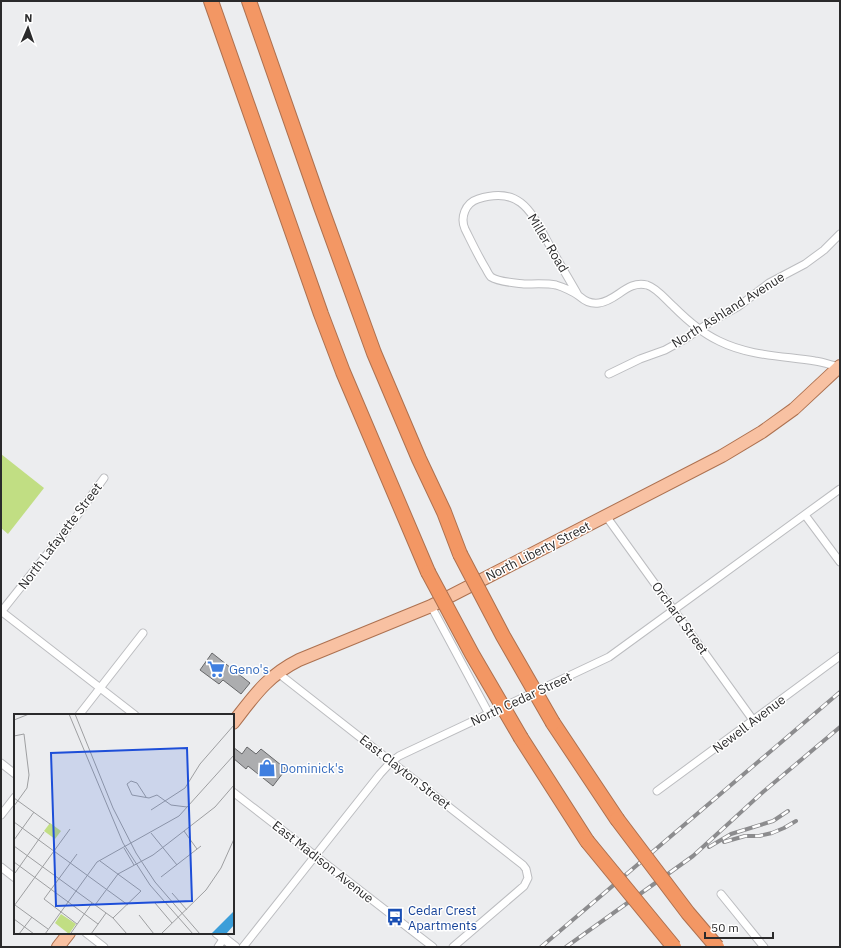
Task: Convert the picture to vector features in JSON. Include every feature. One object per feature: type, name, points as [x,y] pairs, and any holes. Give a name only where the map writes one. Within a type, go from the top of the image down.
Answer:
[{"type":"highway","points":[[211,1],[324,321],[367,430],[393,487],[428,572],[472,654],[521,738],[587,841],[674,947]]},
{"type":"highway","points":[[249,1],[374,353],[419,460],[444,512],[460,554],[503,636],[553,722],[617,819],[688,913],[717,947]]},
{"type":"main road","name":"North Liberty Street","points":[[234,722],[260,688],[278,673],[299,660],[431,606],[722,456],[762,432],[794,409],[840,367]]},
{"type":"main road","points":[[58,947],[67,934]]},
{"type":"street","name":"Miller Road","points":[[578,295],[555,285],[508,283],[491,277],[479,258],[462,224],[464,212],[475,200],[492,194],[511,197],[525,206],[536,219],[578,295],[589,303],[605,302],[633,285],[650,286],[684,317],[700,329],[718,341],[732,347],[747,351],[816,361],[840,367]]},
{"type":"street","name":"North Ashland Avenue","points":[[609,374],[678,343],[739,306],[769,283],[805,264],[824,250],[840,234]]},
{"type":"street","name":"North Lafayette Street","points":[[1,612],[71,524],[104,478]]},
{"type":"street","name":"North Cedar Street","points":[[243,947],[391,762],[399,756],[609,657],[840,490]]},
{"type":"street","points":[[805,515],[840,562]]},
{"type":"street","name":"Orchard Street","points":[[606,516],[754,720]]},
{"type":"street","points":[[431,606],[489,714]]},
{"type":"street","points":[[1,612],[134,714]]},
{"type":"street","points":[[80,714],[143,633]]},
{"type":"street","name":"Newell Avenue","points":[[657,791],[840,656]]},
{"type":"street","name":"East Clayton Street","points":[[278,673],[523,865],[528,874],[527,882],[524,886],[453,947]]},
{"type":"street","points":[[1,763],[14,773]]},
{"type":"street","name":"East Madison Avenue","points":[[234,793],[432,947]]},
{"type":"street","points":[[1,815],[14,798]]},
{"type":"street","points":[[1,867],[14,877]]},
{"type":"street","points":[[721,894],[764,947]]},
{"type":"street","points":[[87,934],[104,947]]},
{"type":"street","points":[[218,947],[221,936],[236,947]]},
{"type":"green space","points":[[1,454],[44,488],[8,534],[1,528]]},
{"type":"building","points":[[212,653],[250,683],[241,694],[223,680],[219,684],[200,670]]},
{"type":"building","name":"Dominick's","points":[[247,747],[256,754],[261,749],[286,769],[273,786],[248,766],[246,769],[234,759],[234,748],[242,754]]},
{"type":"railway","points":[[541,947],[840,692]]},
{"type":"railway","points":[[566,947],[693,856],[763,792],[840,727]]},
{"type":"railway","points":[[709,847],[731,834],[773,821],[788,811]]},
{"type":"railway","points":[[724,842],[745,836],[759,836],[772,833],[796,821]]},
{"type":"place","name":"Geno's","points":[[216,669]]},
{"type":"place","name":"Dominick's","points":[[267,768]]},
{"type":"place","name":"Cedar Crest Apartments","points":[[395,917]]}]
